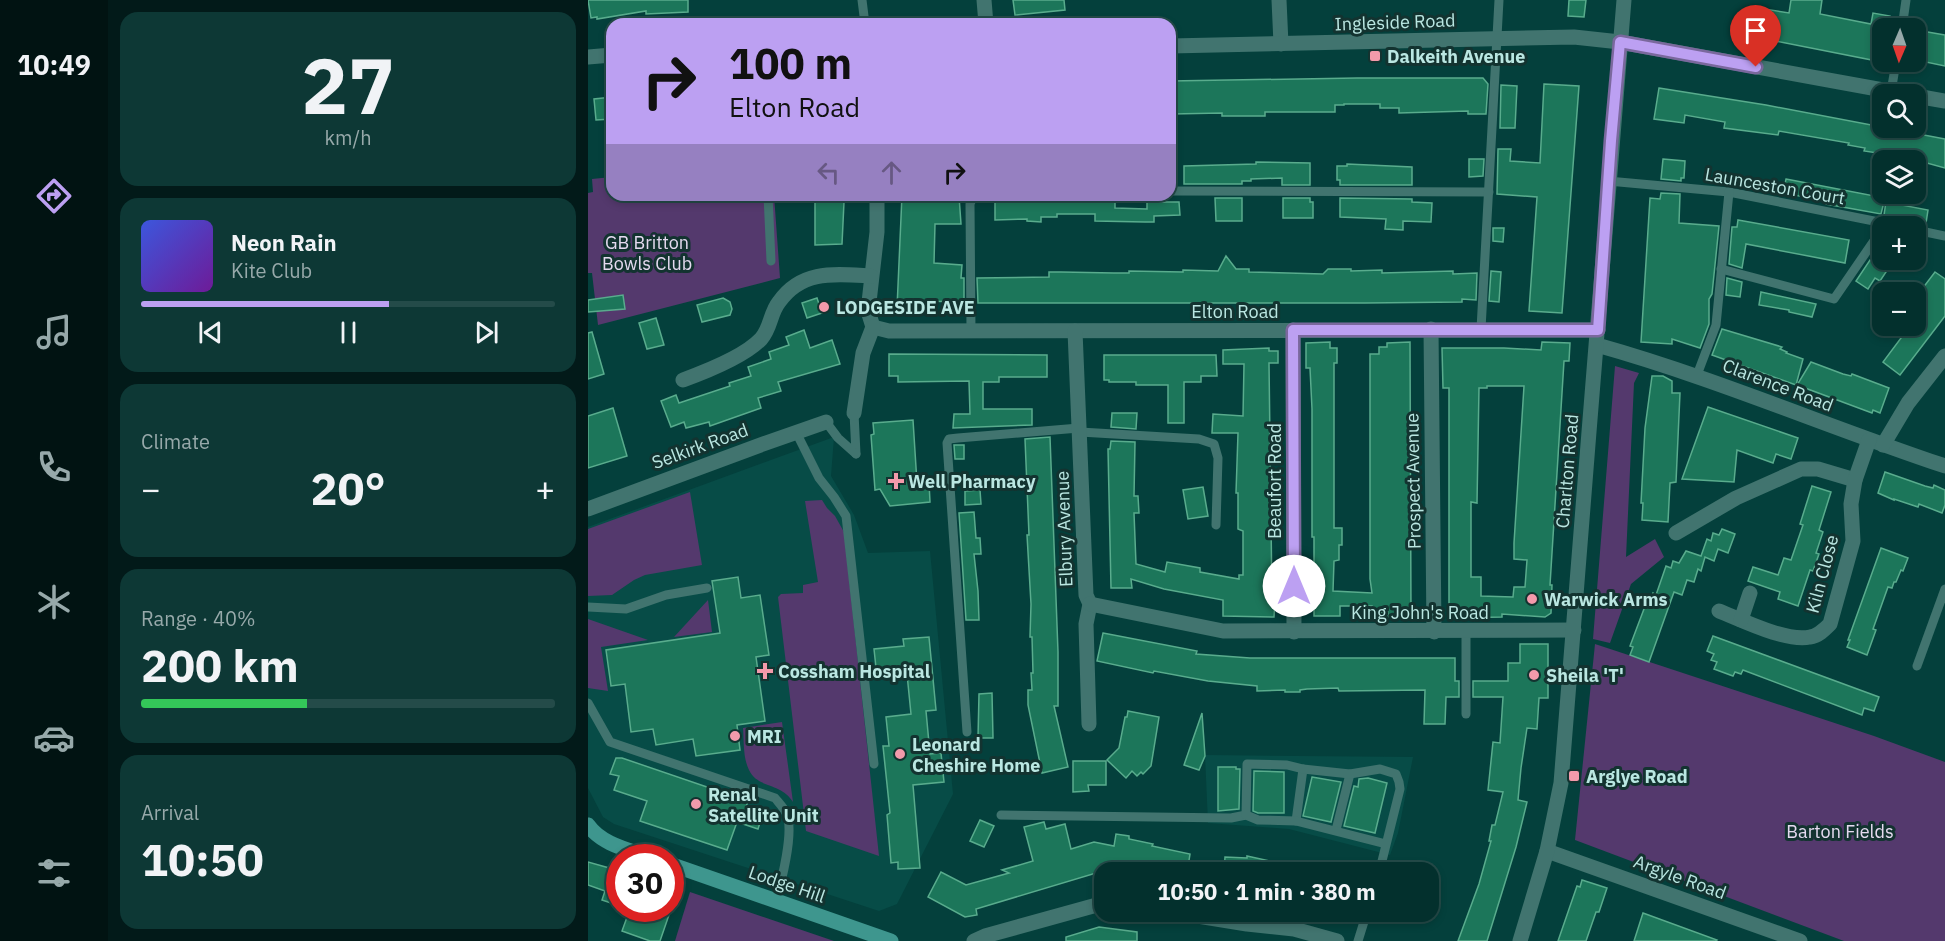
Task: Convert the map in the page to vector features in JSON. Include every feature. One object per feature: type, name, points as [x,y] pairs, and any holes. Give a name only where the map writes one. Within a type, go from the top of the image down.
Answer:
[{"type":"main road","points":[[588,825],[594,833],[612,844]]},
{"type":"main road","name":"Lodge Hill","points":[[684,869],[891,941]]},
{"type":"street","points":[[984,0],[986,18]]},
{"type":"street","points":[[1279,0],[1281,44]]},
{"type":"street","name":"Charlton Road","points":[[1520,941],[1547,850],[1561,783],[1624,0]]},
{"type":"street","name":"Ingleside Road","points":[[1176,46],[1574,37],[1620,42],[1872,88]]},
{"type":"street","points":[[588,57],[606,56]]},
{"type":"street","points":[[1926,98],[1945,101]]},
{"type":"street","points":[[854,413],[863,353],[873,327],[868,311],[877,231],[877,201]]},
{"type":"street","points":[[683,380],[715,368],[759,341],[768,330],[777,303],[791,288],[809,278],[829,273],[871,276]]},
{"type":"street","name":"Elton Road","points":[[873,327],[889,331],[1481,328],[1597,337]]},
{"type":"street","name":"Prospect Avenue","points":[[1431,329],[1434,632]]},
{"type":"street","name":"Beaufort Road","points":[[1293,330],[1294,632]]},
{"type":"street","name":"Elbury Avenue","points":[[1075,331],[1086,596],[1090,604],[1086,624],[1089,724]]},
{"type":"street","name":"Clarence Road","points":[[1597,337],[1876,443],[1945,466]]},
{"type":"street","name":"Kiln Close","points":[[1719,611],[1797,638],[1821,633],[1830,624],[1853,541],[1851,504],[1855,480],[1876,443],[1945,356]]},
{"type":"street","name":"Selkirk Road","points":[[588,509],[826,423]]},
{"type":"street","points":[[1676,533],[1736,498],[1801,469],[1818,469],[1855,480]]},
{"type":"street","points":[[1741,620],[1750,593]]},
{"type":"street","name":"King John's Road","points":[[1090,604],[1223,632],[1574,630]]},
{"type":"street","name":"Argyle Road","points":[[1547,850],[1800,941]]},
{"type":"street","points":[[974,941],[1094,906]]},
{"type":"street","points":[[1235,922],[1294,929],[1337,941]]},
{"type":"lane","points":[[862,0],[864,18]]},
{"type":"lane","points":[[1481,328],[1499,0]]},
{"type":"lane","points":[[1903,18],[1906,0]]},
{"type":"lane","name":"Launceston Court","points":[[1608,181],[1729,192],[1872,223]]},
{"type":"lane","points":[[1176,191],[1489,192]]},
{"type":"lane","points":[[1697,375],[1716,325],[1729,192]]},
{"type":"lane","points":[[768,201],[771,261]]},
{"type":"lane","points":[[971,201],[971,331]]},
{"type":"lane","points":[[1926,232],[1945,236]]},
{"type":"lane","points":[[1721,269],[1834,299],[1872,244]]},
{"type":"lane","points":[[826,423],[838,438],[856,454],[854,413]]},
{"type":"lane","points":[[967,732],[947,443],[949,439],[1079,430],[1199,439],[1214,444],[1218,458],[1216,525]]},
{"type":"lane","points":[[796,432],[819,478],[846,516],[874,764]]},
{"type":"lane","points":[[588,608],[626,609],[666,595],[706,588]]},
{"type":"lane","points":[[1917,666],[1945,589]]},
{"type":"lane","points":[[1466,632],[1466,714]]},
{"type":"lane","points":[[588,704],[610,742],[775,798],[788,815],[789,834],[776,901]]},
{"type":"lane","points":[[1246,815],[1247,764],[1287,765],[1350,774],[1380,769],[1396,774],[1400,782],[1400,789],[1382,862]]},
{"type":"lane","points":[[1296,821],[1304,769]]},
{"type":"lane","points":[[1336,830],[1350,774]]},
{"type":"lane","points":[[1001,815],[1231,818],[1246,815],[1258,820],[1296,821],[1386,844]]},
{"type":"lane","points":[[1358,941],[1364,922]]},
{"type":"shaded area","name":"Cossham Hospital","points":[[834,437],[831,476],[854,515],[868,553],[930,551],[953,794],[897,904],[879,911],[684,847],[684,844],[675,844],[614,824],[603,817],[588,788],[588,527]]},
{"type":"shaded area","points":[[1205,755],[1413,757],[1398,833],[1390,855],[1289,829],[1208,823]]},
{"type":"green space","name":"GB Britton Bowls Club","points":[[606,178],[606,201],[774,201],[780,278],[598,325],[592,273],[588,273],[588,193],[593,192],[592,179]]},
{"type":"green space","points":[[1615,366],[1639,373],[1634,383],[1626,557],[1655,539],[1664,557],[1631,584],[1610,643],[1593,639]]},
{"type":"green space","points":[[690,492],[702,565],[645,575],[612,595],[588,596],[588,529]]},
{"type":"green space","points":[[822,500],[844,532],[879,856],[806,831],[778,597],[781,594],[803,593],[803,585],[818,582],[805,501]]},
{"type":"green space","points":[[708,600],[712,632],[674,637]]},
{"type":"green space","points":[[588,619],[648,640],[601,647],[608,691],[588,688]]},
{"type":"green space","name":"Barton Fields","points":[[1595,644],[1874,736],[1945,762],[1945,941],[1844,941],[1575,840]]},
{"type":"green space","points":[[782,722],[793,802],[782,791],[753,776],[745,755],[743,728]]},
{"type":"green space","points":[[690,892],[834,941],[675,941],[681,922],[684,922],[684,912]]},
{"type":"building","points":[[588,0],[688,0],[688,12],[646,14],[646,11],[597,19],[597,17],[591,18]]},
{"type":"building","points":[[1013,0],[1064,0],[1065,10],[1015,15]]},
{"type":"building","points":[[1569,0],[1586,0],[1584,17],[1568,16]]},
{"type":"building","points":[[1791,0],[1822,0],[1820,14],[1871,24],[1872,18],[1872,60],[1760,38],[1765,9],[1789,13]]},
{"type":"building","points":[[1873,13],[1890,16],[1890,18],[1872,18]]},
{"type":"building","points":[[1926,32],[1945,35],[1945,66],[1926,62]]},
{"type":"building","points":[[1483,78],[1488,84],[1486,114],[1468,114],[1468,111],[1399,113],[1399,108],[1380,108],[1380,104],[1344,104],[1335,105],[1335,112],[1265,112],[1265,116],[1222,116],[1222,113],[1176,114],[1176,81]]},
{"type":"building","points":[[1544,84],[1579,86],[1562,313],[1529,311],[1537,197],[1497,194],[1498,149],[1511,149],[1510,161],[1540,163]]},
{"type":"building","points":[[1501,85],[1517,86],[1515,128],[1500,128]]},
{"type":"building","points":[[1659,88],[1766,105],[1872,125],[1872,138],[1926,138],[1926,135],[1945,139],[1945,168],[1926,163],[1926,150],[1872,150],[1872,152],[1864,151],[1865,148],[1848,145],[1849,143],[1779,131],[1778,135],[1724,128],[1725,122],[1685,115],[1684,123],[1654,119]]},
{"type":"building","points":[[606,98],[606,119],[596,120],[594,99]]},
{"type":"building","points":[[1469,159],[1484,159],[1483,176],[1469,177]]},
{"type":"building","points":[[1663,159],[1685,161],[1684,178],[1681,178],[1681,181],[1661,179]]},
{"type":"building","points":[[1256,162],[1310,163],[1310,185],[1282,185],[1282,178],[1251,179],[1251,181],[1242,181],[1242,184],[1184,184],[1184,166],[1256,164]]},
{"type":"building","points":[[1347,164],[1412,167],[1412,185],[1340,185],[1340,180],[1337,180],[1337,166],[1347,166]]},
{"type":"building","points":[[1786,179],[1872,196],[1872,204],[1884,204],[1881,214],[1783,193]]},
{"type":"building","points":[[1661,193],[1680,194],[1679,223],[1719,226],[1712,294],[1709,299],[1709,324],[1700,348],[1672,339],[1672,344],[1641,342],[1650,198],[1660,199]]},
{"type":"building","points":[[1215,198],[1242,198],[1242,221],[1216,221]]},
{"type":"building","points":[[1283,198],[1310,198],[1310,202],[1313,202],[1313,218],[1283,218]]},
{"type":"building","points":[[1340,198],[1412,199],[1412,202],[1432,203],[1431,222],[1403,221],[1403,230],[1385,229],[1386,219],[1340,217]]},
{"type":"building","points":[[815,201],[844,202],[842,244],[815,245]]},
{"type":"building","points":[[902,201],[959,201],[961,224],[935,224],[934,263],[962,265],[964,302],[920,301],[919,309],[897,308]]},
{"type":"building","points":[[1115,201],[1115,208],[1147,209],[1147,202],[1179,202],[1180,215],[1154,216],[1154,222],[1095,221],[1095,214],[1057,214],[1057,217],[1041,217],[1041,222],[1027,221],[1027,219],[995,220],[995,202]]},
{"type":"building","points":[[1886,204],[1928,210],[1926,223],[1926,216],[1884,215]]},
{"type":"building","points":[[1738,220],[1849,240],[1845,263],[1746,244],[1742,268],[1729,264],[1732,227],[1737,227]]},
{"type":"building","points":[[1493,228],[1504,228],[1503,242],[1493,241]]},
{"type":"building","points":[[1226,256],[1236,269],[1249,269],[1249,272],[1323,274],[1328,269],[1351,269],[1351,271],[1382,270],[1382,273],[1453,271],[1453,274],[1477,273],[1476,300],[1365,303],[978,303],[977,278],[1049,277],[1049,272],[1218,271]]},
{"type":"building","points":[[1870,260],[1872,270],[1887,270],[1880,281],[1875,278],[1868,289],[1856,281]]},
{"type":"building","points":[[1491,271],[1501,272],[1499,302],[1489,301]]},
{"type":"building","points":[[1935,272],[1945,279],[1945,316],[1900,375],[1883,362],[1902,336],[1926,336],[1926,284]]},
{"type":"building","points":[[1727,278],[1742,282],[1740,297],[1726,295]]},
{"type":"building","points":[[1761,292],[1816,304],[1812,317],[1759,305]]},
{"type":"building","points":[[623,295],[625,309],[588,312],[588,300]]},
{"type":"building","points":[[723,298],[730,302],[732,309],[730,315],[702,322],[697,305]]},
{"type":"building","points":[[817,298],[822,313],[807,318],[802,303]]},
{"type":"building","points":[[656,318],[664,345],[647,349],[639,323]]},
{"type":"building","points":[[1722,329],[1782,347],[1780,349],[1786,353],[1803,359],[1796,385],[1712,355]]},
{"type":"building","points":[[804,330],[810,348],[832,340],[840,364],[778,382],[781,391],[758,398],[761,408],[710,426],[709,422],[686,428],[684,422],[671,427],[661,401],[676,395],[679,403],[730,386],[729,383],[751,376],[748,367],[771,359],[769,352],[789,345],[786,337]]},
{"type":"building","points":[[592,332],[604,374],[588,379],[588,333]]},
{"type":"building","points":[[1330,342],[1330,348],[1337,348],[1337,363],[1334,363],[1334,528],[1342,528],[1339,560],[1334,561],[1333,591],[1372,593],[1370,579],[1370,354],[1379,354],[1379,347],[1387,347],[1387,343],[1410,342],[1411,617],[1388,617],[1388,612],[1372,613],[1372,606],[1340,606],[1340,616],[1314,616],[1312,409],[1310,368],[1306,368],[1306,343]]},
{"type":"building","points":[[1542,342],[1570,343],[1569,361],[1564,361],[1550,585],[1552,585],[1551,613],[1545,617],[1502,614],[1502,617],[1449,618],[1449,388],[1443,388],[1442,348],[1541,350]],"holes":[[[1524,386],[1514,559],[1527,560],[1525,587],[1514,587],[1513,597],[1481,596],[1481,577],[1471,577],[1471,502],[1477,503],[1479,388]]]},
{"type":"building","points":[[1269,348],[1269,351],[1278,351],[1278,363],[1269,363],[1274,617],[1223,616],[1223,600],[1164,589],[1131,579],[1132,588],[1111,588],[1108,449],[1110,449],[1111,441],[1135,442],[1134,496],[1138,496],[1139,513],[1134,513],[1136,564],[1165,572],[1167,562],[1200,568],[1200,572],[1239,579],[1239,575],[1243,575],[1243,531],[1238,529],[1238,493],[1236,493],[1238,433],[1212,433],[1213,414],[1243,416],[1244,364],[1223,364],[1223,350]]},
{"type":"building","points":[[889,354],[1047,355],[1047,377],[999,377],[999,382],[983,382],[983,409],[1032,409],[1032,425],[953,428],[954,414],[970,414],[969,381],[898,382],[898,376],[889,376]]},
{"type":"building","points":[[1104,355],[1216,355],[1217,376],[1201,376],[1201,382],[1184,382],[1184,423],[1168,423],[1168,385],[1136,385],[1136,382],[1104,380]]},
{"type":"building","points":[[1811,362],[1889,388],[1880,413],[1873,410],[1872,413],[1797,385]]},
{"type":"building","points":[[1652,376],[1663,376],[1672,381],[1672,393],[1680,393],[1676,482],[1670,483],[1668,522],[1642,520],[1645,428]]},
{"type":"building","points":[[1708,407],[1798,438],[1791,459],[1776,454],[1773,463],[1737,450],[1734,482],[1682,479]]},
{"type":"building","points":[[613,408],[627,456],[588,468],[588,416]]},
{"type":"building","points":[[1112,413],[1137,413],[1136,429],[1111,427]]},
{"type":"building","points":[[913,420],[917,483],[929,482],[930,502],[890,506],[880,489],[875,490],[871,435],[874,434],[873,423]]},
{"type":"building","points":[[1050,437],[1058,652],[1058,706],[1054,706],[1068,767],[1042,773],[1028,705],[1028,690],[1032,690],[1031,673],[1033,673],[1025,439]]},
{"type":"building","points":[[954,445],[964,445],[964,459],[955,459]]},
{"type":"building","points":[[1885,472],[1925,486],[1933,488],[1934,485],[1945,490],[1945,505],[1942,513],[1919,504],[1918,507],[1894,500],[1878,493]]},
{"type":"building","points":[[1812,486],[1831,492],[1819,530],[1823,532],[1816,553],[1819,554],[1813,571],[1810,570],[1798,606],[1778,599],[1780,592],[1748,581],[1753,567],[1778,575],[1784,558],[1791,560],[1803,525],[1800,524]]},
{"type":"building","points":[[1203,487],[1208,516],[1188,519],[1183,490]]},
{"type":"building","points":[[980,490],[981,504],[965,505],[965,491]]},
{"type":"building","points":[[974,512],[976,538],[980,538],[981,554],[974,554],[979,620],[966,620],[959,513]]},
{"type":"building","points":[[1722,529],[1735,534],[1728,553],[1718,549],[1714,561],[1705,557],[1701,571],[1698,569],[1694,582],[1687,580],[1682,595],[1674,592],[1649,662],[1630,655],[1633,647],[1630,646],[1647,601],[1650,602],[1653,593],[1656,595],[1666,566],[1671,568],[1673,561],[1679,563],[1686,551],[1701,556],[1707,539],[1711,541],[1713,533],[1719,535]]},
{"type":"building","points":[[1881,548],[1908,558],[1892,588],[1888,587],[1873,629],[1876,630],[1867,655],[1847,647]]},
{"type":"building","name":"Cossham Hospital","points":[[738,577],[741,598],[760,595],[769,655],[756,657],[765,721],[737,725],[740,750],[696,756],[693,739],[656,745],[653,729],[631,732],[625,684],[611,686],[606,650],[720,633],[712,581]]},
{"type":"building","points":[[1103,633],[1197,651],[1196,654],[1250,658],[1455,658],[1455,681],[1459,681],[1459,697],[1446,697],[1445,724],[1424,724],[1425,690],[1339,691],[1338,688],[1307,689],[1300,690],[1300,692],[1257,691],[1257,686],[1208,681],[1154,671],[1153,673],[1097,661]]},
{"type":"building","points":[[1713,636],[1879,697],[1874,711],[1864,708],[1862,715],[1743,670],[1741,674],[1735,672],[1733,676],[1714,669],[1717,662],[1711,660],[1714,654],[1707,651]]},
{"type":"building","name":"Leonard Cheshire Home","points":[[929,637],[936,710],[926,711],[930,754],[941,753],[944,782],[913,785],[920,868],[898,869],[898,862],[891,863],[887,815],[890,813],[883,746],[889,746],[886,717],[911,714],[907,674],[877,677],[874,649],[904,646],[903,639]]},
{"type":"building","points":[[1520,644],[1548,644],[1548,698],[1539,698],[1537,729],[1527,728],[1521,768],[1518,800],[1527,802],[1516,847],[1487,941],[1458,941],[1479,884],[1491,841],[1489,841],[1492,825],[1495,825],[1503,792],[1488,790],[1493,742],[1500,743],[1503,697],[1473,697],[1473,681],[1508,681],[1508,663],[1520,663]]},
{"type":"building","points":[[992,693],[993,738],[978,738],[979,694]]},
{"type":"building","points":[[1128,711],[1159,717],[1151,766],[1143,774],[1141,772],[1137,776],[1132,771],[1126,778],[1107,760],[1119,748]]},
{"type":"building","points":[[1202,713],[1205,756],[1199,770],[1184,765]]},
{"type":"building","name":"Renal Satellite Unit","points":[[616,758],[622,758],[748,801],[746,807],[763,813],[758,829],[737,822],[727,850],[640,821],[647,801],[614,790],[619,776],[610,774]]},
{"type":"building","points":[[1073,761],[1106,761],[1106,785],[1088,785],[1089,791],[1073,792]]},
{"type":"building","points":[[1218,767],[1240,769],[1239,809],[1218,811]]},
{"type":"building","points":[[1254,771],[1284,772],[1284,813],[1253,811]]},
{"type":"building","points":[[1312,777],[1341,782],[1331,822],[1303,816]]},
{"type":"building","points":[[1368,778],[1387,783],[1375,833],[1344,826],[1354,786],[1358,787],[1359,779]]},
{"type":"building","points":[[980,820],[994,826],[984,847],[970,841]]},
{"type":"building","points":[[1044,822],[1046,829],[1065,824],[1071,849],[1094,842],[1114,846],[1116,834],[1129,836],[1129,839],[1153,844],[1152,846],[1190,854],[1189,862],[1094,862],[1094,874],[976,909],[977,915],[965,917],[928,897],[941,872],[966,885],[1009,873],[1002,870],[1033,861],[1024,827]]},
{"type":"building","points":[[1247,856],[1274,862],[1225,862],[1225,857],[1247,858]]},
{"type":"building","points":[[588,862],[606,867],[606,901],[602,900],[605,891],[588,885]]},
{"type":"building","points":[[1582,880],[1607,888],[1599,912],[1596,912],[1586,941],[1558,941],[1577,886],[1580,887]]},
{"type":"building","points":[[1643,913],[1717,940],[1634,941]]},
{"type":"building","points":[[625,922],[667,922],[660,941],[650,941],[622,931]]},
{"type":"building","points":[[1099,927],[1137,932],[1137,941],[1066,941],[1066,937]]},
{"type":"place","name":"Dalkeith Avenue","points":[[1375,56]]},
{"type":"place","name":"LODGESIDE AVE","points":[[824,307]]},
{"type":"place","name":"Well Pharmacy","points":[[896,481]]},
{"type":"place","name":"Warwick Arms","points":[[1532,599]]},
{"type":"place","name":"Cossham Hospital","points":[[765,671]]},
{"type":"place","name":"Sheila 'T'","points":[[1534,675]]},
{"type":"place","name":"MRI","points":[[735,736]]},
{"type":"place","name":"Leonard Cheshire Home","points":[[900,754]]},
{"type":"place","name":"Arglye Road","points":[[1574,776]]},
{"type":"place","name":"Renal Satellite Unit","points":[[696,804]]},
{"type":"route","points":[[1294,586],[1293,330],[1481,328],[1598,330],[1620,42],[1756,67]]}]
